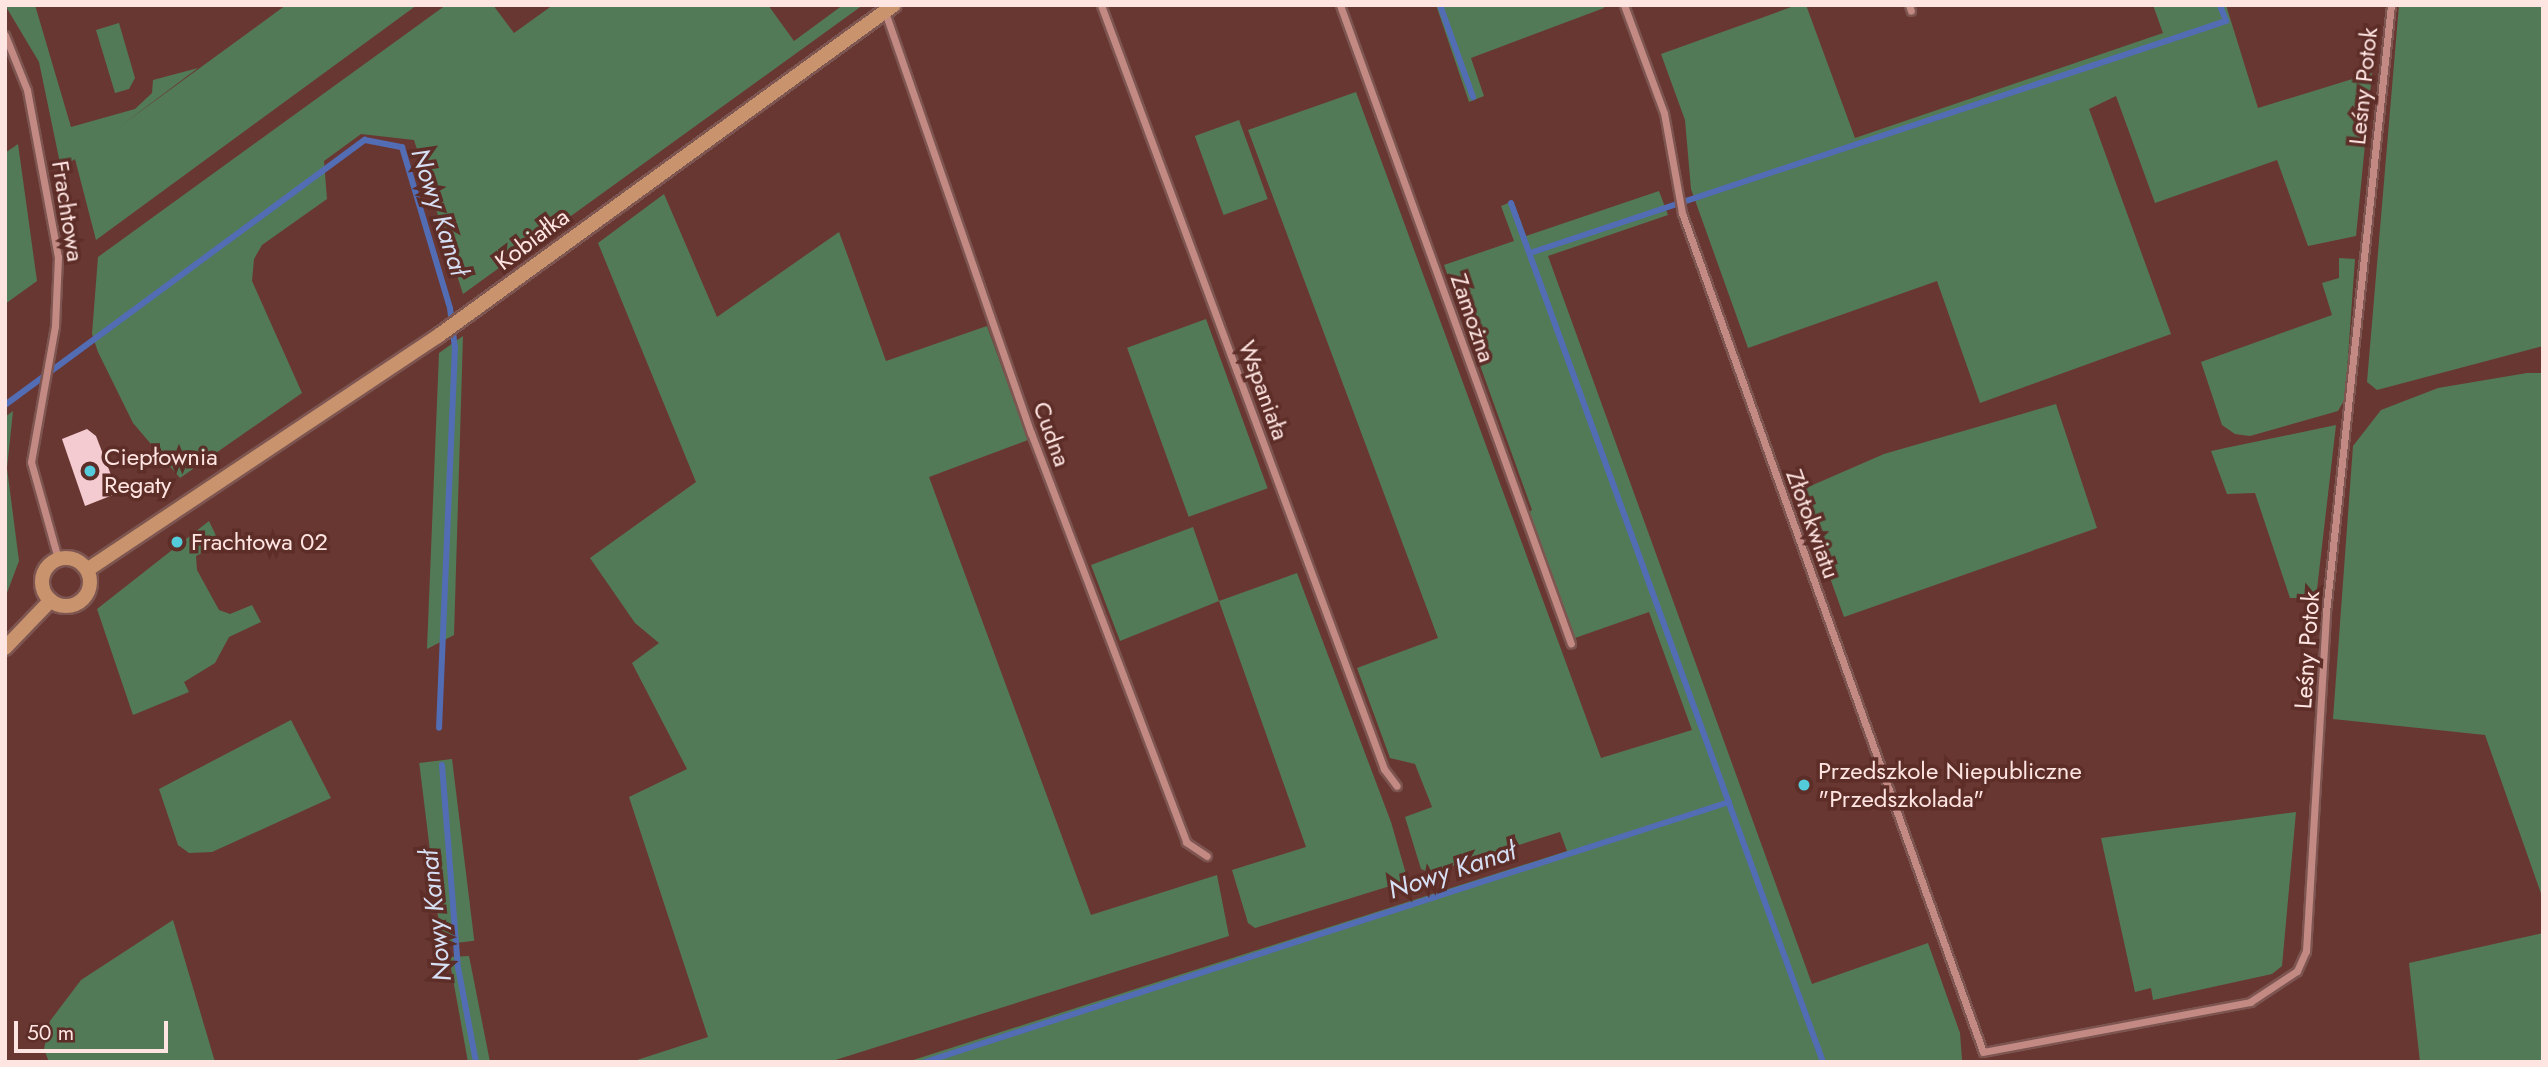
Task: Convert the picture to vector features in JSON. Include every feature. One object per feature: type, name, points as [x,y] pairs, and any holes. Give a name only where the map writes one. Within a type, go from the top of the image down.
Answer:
[{"type":"street","name":"Wspaniała","points":[[1101,5],[1384,769],[1396,786]]},
{"type":"street","name":"Zamożna","points":[[1340,5],[1571,644]]},
{"type":"street","name":"Złotokwiatu","points":[[1624,5],[1664,113],[1674,191],[1983,1052]]},
{"type":"street","name":"Leśny Potok","points":[[1983,1052],[2250,1002],[2297,971],[2305,951],[2326,612],[2391,5]]},
{"type":"street","name":"Kobiałka","points":[[87,570],[438,336],[890,8]]},
{"type":"street","name":"Cudna","points":[[890,8],[1031,433],[1186,842],[1207,856]]},
{"type":"street","name":"Frachtowa","points":[[5,35],[24,79],[55,233],[55,326],[37,416],[32,472],[58,559]]},
{"type":"street","points":[[58,559],[72,559],[87,570],[89,588],[78,602],[51,600],[43,576],[58,559]]},
{"type":"street","points":[[5,648],[51,600]]},
{"type":"green space","points":[[5,5],[35,5],[71,127],[135,109],[152,93],[153,80],[198,68],[119,127],[286,5],[417,5],[96,240],[75,159],[61,168],[39,62]]},
{"type":"green space","points":[[446,5],[493,5],[514,33],[553,5],[768,5],[794,41],[843,5],[863,5],[463,294],[414,140],[361,134],[324,161],[327,199],[262,245],[254,259],[252,281],[302,393],[180,478],[133,423],[98,352],[92,334],[98,257]]},
{"type":"green space","points":[[1436,5],[1603,5],[1604,8],[1471,58],[1484,96],[1469,102]]},
{"type":"green space","points":[[1797,5],[1806,5],[1855,138],[2163,33],[2153,5],[2226,5],[2258,108],[2372,73],[2356,236],[2308,246],[2277,160],[2155,203],[2116,96],[2089,109],[2171,334],[1980,403],[1937,281],[1748,348],[1691,189],[1685,120],[1661,54]]},
{"type":"green space","points":[[2399,5],[2543,5],[2543,346],[2377,390],[2367,382]]},
{"type":"green space","points":[[119,23],[135,78],[129,89],[115,93],[96,30]]},
{"type":"green space","points":[[1356,92],[1601,758],[1692,730],[1649,612],[1575,638],[1525,515],[1532,510],[1444,265],[1514,241],[1501,206],[1513,201],[1526,236],[1659,191],[1668,215],[1548,256],[1812,984],[1928,943],[1960,1033],[1962,1060],[907,1062],[1567,851],[1560,832],[1430,873],[1421,869],[1405,817],[1432,807],[1415,764],[1390,758],[1357,668],[1438,638],[1248,130]]},
{"type":"green space","points":[[1239,120],[1268,199],[1224,215],[1195,136]]},
{"type":"green space","points":[[18,144],[37,281],[5,304],[5,153]]},
{"type":"green space","points":[[664,194],[717,317],[839,232],[886,361],[987,326],[1028,440],[929,477],[1091,915],[1217,875],[1229,936],[829,1062],[631,1062],[708,1037],[629,797],[687,769],[632,663],[659,643],[635,623],[590,558],[696,482],[598,243]]},
{"type":"green space","points":[[2339,258],[2355,259],[2345,399],[2338,411],[2250,436],[2235,434],[2222,425],[2201,362],[2332,315],[2322,283],[2339,278]]},
{"type":"green space","points":[[1206,319],[1268,488],[1189,517],[1127,348]]},
{"type":"green space","points":[[463,336],[454,635],[427,649],[439,353]]},
{"type":"green space","points":[[2527,373],[2543,373],[2543,899],[2485,735],[2333,719],[2353,446],[2381,410],[2438,388]]},
{"type":"green space","points":[[2056,404],[2097,528],[1844,617],[1799,491],[1884,454]]},
{"type":"green space","points":[[13,411],[7,468],[19,561],[5,598],[5,417]]},
{"type":"green space","points":[[2336,425],[2316,598],[2290,598],[2255,493],[2227,494],[2211,451]]},
{"type":"green space","points":[[209,521],[220,544],[196,556],[197,570],[219,610],[230,614],[252,605],[261,622],[229,637],[215,663],[184,682],[189,692],[133,715],[97,609]]},
{"type":"green space","points":[[1193,527],[1219,601],[1120,641],[1091,565]]},
{"type":"green space","points":[[1297,573],[1391,822],[1406,874],[1403,882],[1255,928],[1248,923],[1232,870],[1306,847],[1219,601]]},
{"type":"green space","points":[[291,720],[331,798],[212,852],[189,853],[178,845],[159,789]]},
{"type":"green space","points":[[452,759],[474,941],[442,945],[419,763]]},
{"type":"green space","points":[[2296,812],[2282,966],[2272,974],[2153,1000],[2151,988],[2135,992],[2101,838]]},
{"type":"green space","points":[[173,920],[215,1062],[49,1062],[44,1049],[50,1021],[81,980]]},
{"type":"green space","points":[[2543,933],[2543,1062],[2420,1062],[2409,963]]},
{"type":"green space","points":[[469,956],[490,1062],[468,1062],[449,957]]},
{"type":"building","name":"Ciepłownia Regaty","points":[[87,429],[96,436],[118,493],[85,506],[62,439]]},
{"type":"waterway","points":[[1440,5],[1473,97]]},
{"type":"waterway","points":[[1530,253],[2226,21],[2220,5]]},
{"type":"waterway","name":"Nowy Kanał","points":[[5,405],[365,140],[402,147],[450,308],[455,347],[439,728]]},
{"type":"waterway","points":[[1511,203],[1823,1062]]},
{"type":"waterway","name":"Nowy Kanał","points":[[442,765],[458,967],[476,1062]]},
{"type":"waterway","name":"Nowy Kanał","points":[[925,1062],[1729,802]]},
{"type":"place","name":"Ciepłownia Regaty","points":[[90,471]]},
{"type":"place","name":"Frachtowa 02","points":[[177,542]]},
{"type":"place","name":"Przedszkole Niepubliczne \"Przedszkolada\"","points":[[1804,785]]}]
